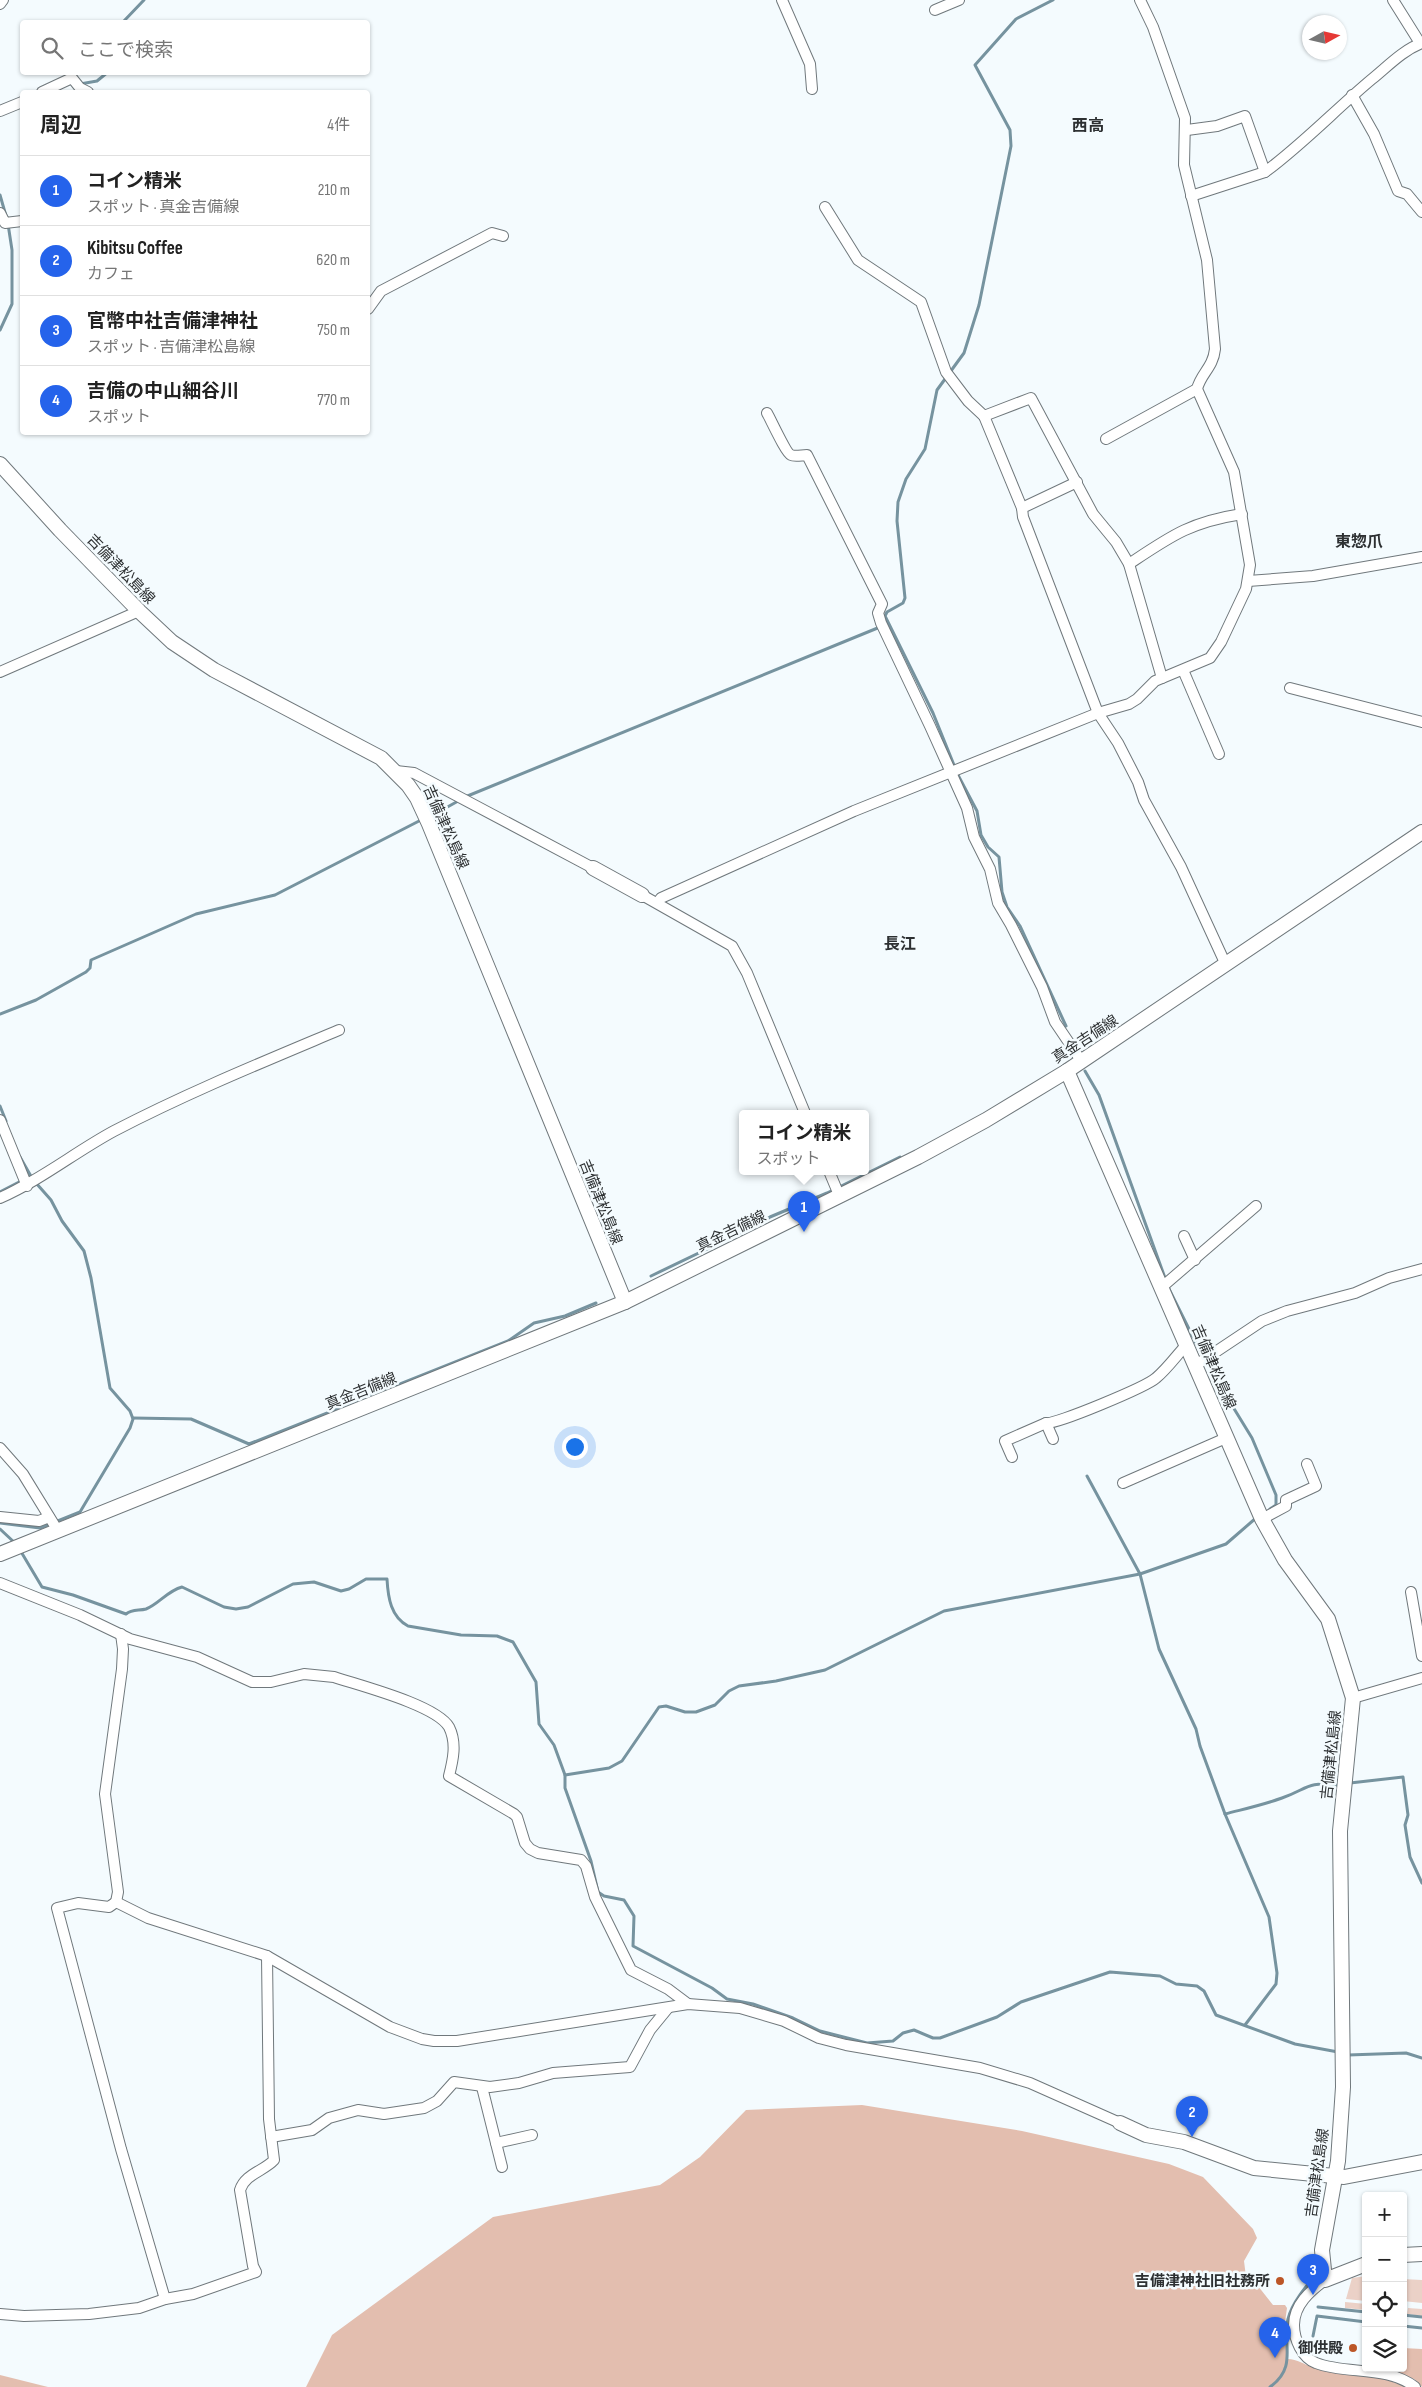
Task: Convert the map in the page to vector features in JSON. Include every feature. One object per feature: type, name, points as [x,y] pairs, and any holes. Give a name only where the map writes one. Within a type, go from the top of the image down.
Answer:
[{"type":"main road","name":"吉備津松島線","points":[[3,472],[139,611],[172,642],[198,660],[380,758],[396,771],[417,798],[625,1302]]},
{"type":"main road","name":"真金吉備線","points":[[0,1554],[19,1547],[53,1523],[625,1302],[839,1195],[986,1120],[1082,1062],[1422,832]]},
{"type":"main road","points":[[593,868],[642,895]]},
{"type":"main road","name":"吉備津松島線","points":[[1067,1071],[1262,1520],[1285,1560],[1328,1619],[1353,1698],[1340,1832],[1344,2052],[1336,2175],[1332,2188],[1322,2250],[1326,2280]]},
{"type":"main road","points":[[1120,2123],[1146,2135],[1184,2142],[1254,2168],[1344,2177],[1422,2162]]},
{"type":"main road","points":[[1407,2255],[1422,2254]]},
{"type":"main road","points":[[1326,2280],[1362,2266]]},
{"type":"street","points":[[0,4],[3,0]]},
{"type":"street","points":[[782,0],[810,64],[812,90]]},
{"type":"street","points":[[935,10],[959,0]]},
{"type":"street","points":[[658,902],[662,898],[760,852],[950,772],[1098,713],[1129,704],[1162,678],[1205,662],[1214,653],[1248,581],[1250,565],[1234,472],[1197,389],[1199,382],[1214,361],[1215,349],[1207,260],[1184,165],[1187,130],[1185,118],[1157,37],[1140,0]]},
{"type":"street","points":[[1191,196],[1265,172],[1285,157],[1352,95],[1403,53],[1421,43],[1393,0]]},
{"type":"street","points":[[46,90],[68,78],[86,90]]},
{"type":"street","points":[[1352,95],[1374,134],[1398,191],[1407,194],[1422,212]]},
{"type":"street","points":[[0,111],[20,103]]},
{"type":"street","points":[[1187,130],[1217,126],[1245,116],[1265,172]]},
{"type":"street","points":[[825,207],[858,260],[921,302],[946,372],[968,401],[984,416],[1022,508],[1059,614],[1098,713],[1118,743],[1138,782],[1144,800],[1181,868],[1201,916],[1226,965]]},
{"type":"street","points":[[5,219],[20,220]]},
{"type":"street","points":[[370,306],[381,291],[492,233],[504,236]]},
{"type":"street","points":[[1106,439],[1197,389]]},
{"type":"street","points":[[984,416],[1031,398],[1093,514],[1116,542],[1129,564],[1162,678]]},
{"type":"street","points":[[767,414],[783,442],[785,451],[791,455],[807,455],[882,604],[878,613],[881,623],[968,808],[974,837],[990,869],[998,903],[1038,979],[1055,1022],[1082,1062]]},
{"type":"street","points":[[1022,508],[1077,482]]},
{"type":"street","points":[[1129,564],[1176,532],[1210,519],[1242,514]]},
{"type":"street","points":[[1248,581],[1313,576],[1422,557]]},
{"type":"street","points":[[0,672],[139,611]]},
{"type":"street","points":[[1183,670],[1219,754]]},
{"type":"street","points":[[1290,688],[1422,722]]},
{"type":"street","points":[[396,771],[414,773],[593,868]]},
{"type":"street","points":[[642,895],[658,902],[732,946],[746,973],[804,1110]]},
{"type":"street","points":[[0,1198],[95,1141],[143,1116],[339,1030]]},
{"type":"street","points":[[0,1120],[29,1182]]},
{"type":"street","points":[[831,1175],[839,1195]]},
{"type":"street","points":[[1162,1287],[1256,1206]]},
{"type":"street","points":[[1184,1236],[1195,1260]]},
{"type":"street","points":[[1196,1365],[1262,1321],[1287,1311],[1355,1293],[1398,1275],[1422,1269]]},
{"type":"street","points":[[1012,1457],[1005,1441],[1046,1423],[1051,1424],[1074,1416],[1155,1379],[1187,1344]]},
{"type":"street","points":[[1046,1423],[1053,1439]]},
{"type":"street","points":[[1123,1483],[1226,1438]]},
{"type":"street","points":[[0,1448],[24,1474],[53,1523]]},
{"type":"street","points":[[1262,1520],[1286,1506],[1286,1500],[1316,1486],[1308,1464]]},
{"type":"street","points":[[0,1517],[53,1523]]},
{"type":"street","points":[[0,1583],[64,1608],[121,1634],[197,1657],[252,1682],[271,1682],[298,1675],[317,1674],[334,1677],[436,1714],[448,1727],[453,1736],[453,1759],[449,1776],[514,1814],[517,1817],[525,1843],[530,1850],[581,1860],[586,1866],[595,1897],[631,1970],[673,1992],[688,2004]]},
{"type":"street","points":[[1411,1592],[1422,1656]]},
{"type":"street","points":[[121,1634],[123,1649],[122,1669],[105,1794],[118,1892],[116,1902],[109,1907],[78,1903],[57,1908],[120,2149],[165,2299]]},
{"type":"street","points":[[1353,1698],[1422,1678]]},
{"type":"street","points":[[116,1902],[148,1918],[267,1956],[390,2027],[434,2041],[457,2041],[502,2035],[688,2004],[740,2008],[784,2021],[819,2038],[846,2045],[980,2068],[1046,2088],[1120,2123]]},
{"type":"street","points":[[0,2314],[24,2316],[89,2314],[139,2308],[165,2299],[193,2294],[256,2272],[253,2266],[240,2190],[248,2177],[268,2167],[274,2160],[271,2137],[267,1956]]},
{"type":"street","points":[[271,2137],[312,2130],[329,2118],[358,2110],[384,2114],[424,2108],[437,2101],[454,2082],[482,2087],[519,2083],[553,2073],[630,2067],[650,2030],[668,2008]]},
{"type":"street","points":[[482,2087],[502,2167]]},
{"type":"street","points":[[496,2142],[532,2135]]},
{"type":"street","points":[[1326,2280],[1303,2301],[1294,2320],[1295,2334],[1303,2353],[1316,2363],[1393,2375],[1415,2387]]},
{"type":"shaded area","points":[[862,2105],[1022,2131],[1169,2164],[1203,2177],[1253,2229],[1257,2238],[1244,2261],[1246,2277],[1258,2286],[1273,2305],[1285,2305],[1287,2308],[1284,2329],[1287,2359],[1325,2370],[1371,2376],[1406,2387],[306,2387],[332,2335],[493,2217],[660,2185],[700,2157],[746,2110]]},
{"type":"shaded area","points":[[1362,2277],[1362,2301],[1346,2299],[1352,2278]]},
{"type":"shaded area","points":[[1407,2279],[1422,2280],[1422,2303],[1407,2301]]},
{"type":"shaded area","points":[[1345,2302],[1362,2304],[1362,2310],[1345,2308]]},
{"type":"shaded area","points":[[1408,2308],[1422,2309],[1422,2316],[1407,2314]]},
{"type":"shaded area","points":[[1407,2348],[1422,2349],[1422,2387],[1414,2379],[1396,2372],[1407,2372]]},
{"type":"shaded area","points":[[0,2375],[48,2387],[0,2387]]},
{"type":"waterway","points":[[125,20],[144,0]]},
{"type":"waterway","points":[[1053,0],[1016,19],[975,65],[1010,130],[1011,146],[979,305],[964,353],[937,390],[925,449],[906,479],[898,502],[897,521],[905,598],[903,603],[887,612],[885,616],[933,713],[958,775],[977,811],[981,835],[988,847],[999,857],[1002,892],[1007,907],[1020,926],[1066,1026]]},
{"type":"waterway","points":[[80,84],[97,81],[104,75]]},
{"type":"waterway","points":[[0,195],[6,216]]},
{"type":"waterway","points":[[0,330],[12,304],[12,250],[8,224]]},
{"type":"waterway","points":[[465,797],[880,627]]},
{"type":"waterway","points":[[433,815],[460,800]]},
{"type":"waterway","points":[[0,1014],[36,1000],[86,972],[90,968],[91,960],[196,914],[275,895],[421,820]]},
{"type":"waterway","points":[[1085,1071],[1099,1095],[1169,1289],[1198,1347],[1215,1368],[1233,1407],[1252,1438],[1276,1495],[1276,1505],[1270,1509]]},
{"type":"waterway","points":[[0,1106],[6,1121]]},
{"type":"waterway","points":[[20,1157],[32,1178]]},
{"type":"waterway","points":[[869,1172],[900,1157]]},
{"type":"waterway","points":[[651,1276],[770,1217],[864,1175]]},
{"type":"waterway","points":[[0,1192],[23,1180]]},
{"type":"waterway","points":[[0,1523],[40,1528],[80,1512],[130,1428],[133,1419],[130,1411],[110,1388],[91,1278],[84,1251],[62,1221],[51,1200],[36,1183]]},
{"type":"waterway","points":[[133,1418],[191,1419],[249,1444],[508,1341],[534,1323],[565,1316],[596,1303]]},
{"type":"waterway","points":[[1087,1476],[1140,1574],[1159,1649],[1196,1729],[1200,1746],[1225,1814],[1269,1917],[1277,1973],[1276,1984],[1245,2025]]},
{"type":"waterway","points":[[20,1550],[42,1587],[73,1595],[126,1614],[131,1611],[151,1607],[172,1591],[182,1587],[224,1607],[236,1609],[248,1607],[293,1584],[314,1582],[341,1591],[349,1589],[366,1579],[387,1579],[388,1593],[394,1612],[408,1626],[461,1635],[497,1636],[513,1642],[536,1682],[539,1724],[554,1745],[565,1775],[609,1768],[622,1761],[659,1707],[666,1706],[685,1712],[696,1712],[715,1705],[729,1691],[739,1686],[776,1681],[825,1670],[944,1611],[1140,1574],[1226,1544],[1256,1518]]},
{"type":"waterway","points":[[0,1529],[15,1543]]},
{"type":"waterway","points":[[565,1775],[565,1788],[591,1861],[598,1892],[604,1896],[624,1900],[634,1916],[633,1946],[712,1988],[727,1999],[753,2004],[793,2018],[820,2031],[867,2043],[893,2041],[903,2033],[914,2030],[933,2038],[940,2038],[997,2017],[1021,2002],[1110,1972],[1160,1976],[1176,1984],[1197,1986],[1204,1991],[1216,2015],[1295,2044],[1338,2052]]},
{"type":"waterway","points":[[1350,1783],[1403,1777],[1408,1815],[1405,1825],[1410,1857],[1422,1883]]},
{"type":"waterway","points":[[1225,1814],[1261,1805],[1313,1785],[1338,1785]]},
{"type":"waterway","points":[[1348,2055],[1406,2053],[1422,2058]]},
{"type":"waterway","points":[[1270,2387],[1279,2379],[1284,2371],[1290,2313],[1301,2293],[1319,2271]]},
{"type":"waterway","points":[[1318,2307],[1362,2312]]},
{"type":"waterway","points":[[1407,2315],[1422,2317]]},
{"type":"waterway","points":[[1313,2336],[1317,2316],[1362,2322]]},
{"type":"waterway","points":[[1407,2326],[1422,2328]]},
{"type":"place","name":"コイン精米","points":[[804,1232]]},
{"type":"place","name":"Kibitsu Coffee","points":[[1192,2137]]},
{"type":"place","name":"吉備津神社旧社務所","points":[[1280,2281]]},
{"type":"place","name":"官幣中社吉備津神社","points":[[1313,2295]]},
{"type":"place","name":"御供殿","points":[[1353,2348]]},
{"type":"place","name":"吉備の中山細谷川","points":[[1275,2358]]},
{"type":"district","name":"西高","points":[[1088,125]]},
{"type":"district","name":"東惣爪","points":[[1359,541]]},
{"type":"district","name":"長江","points":[[900,943]]}]
